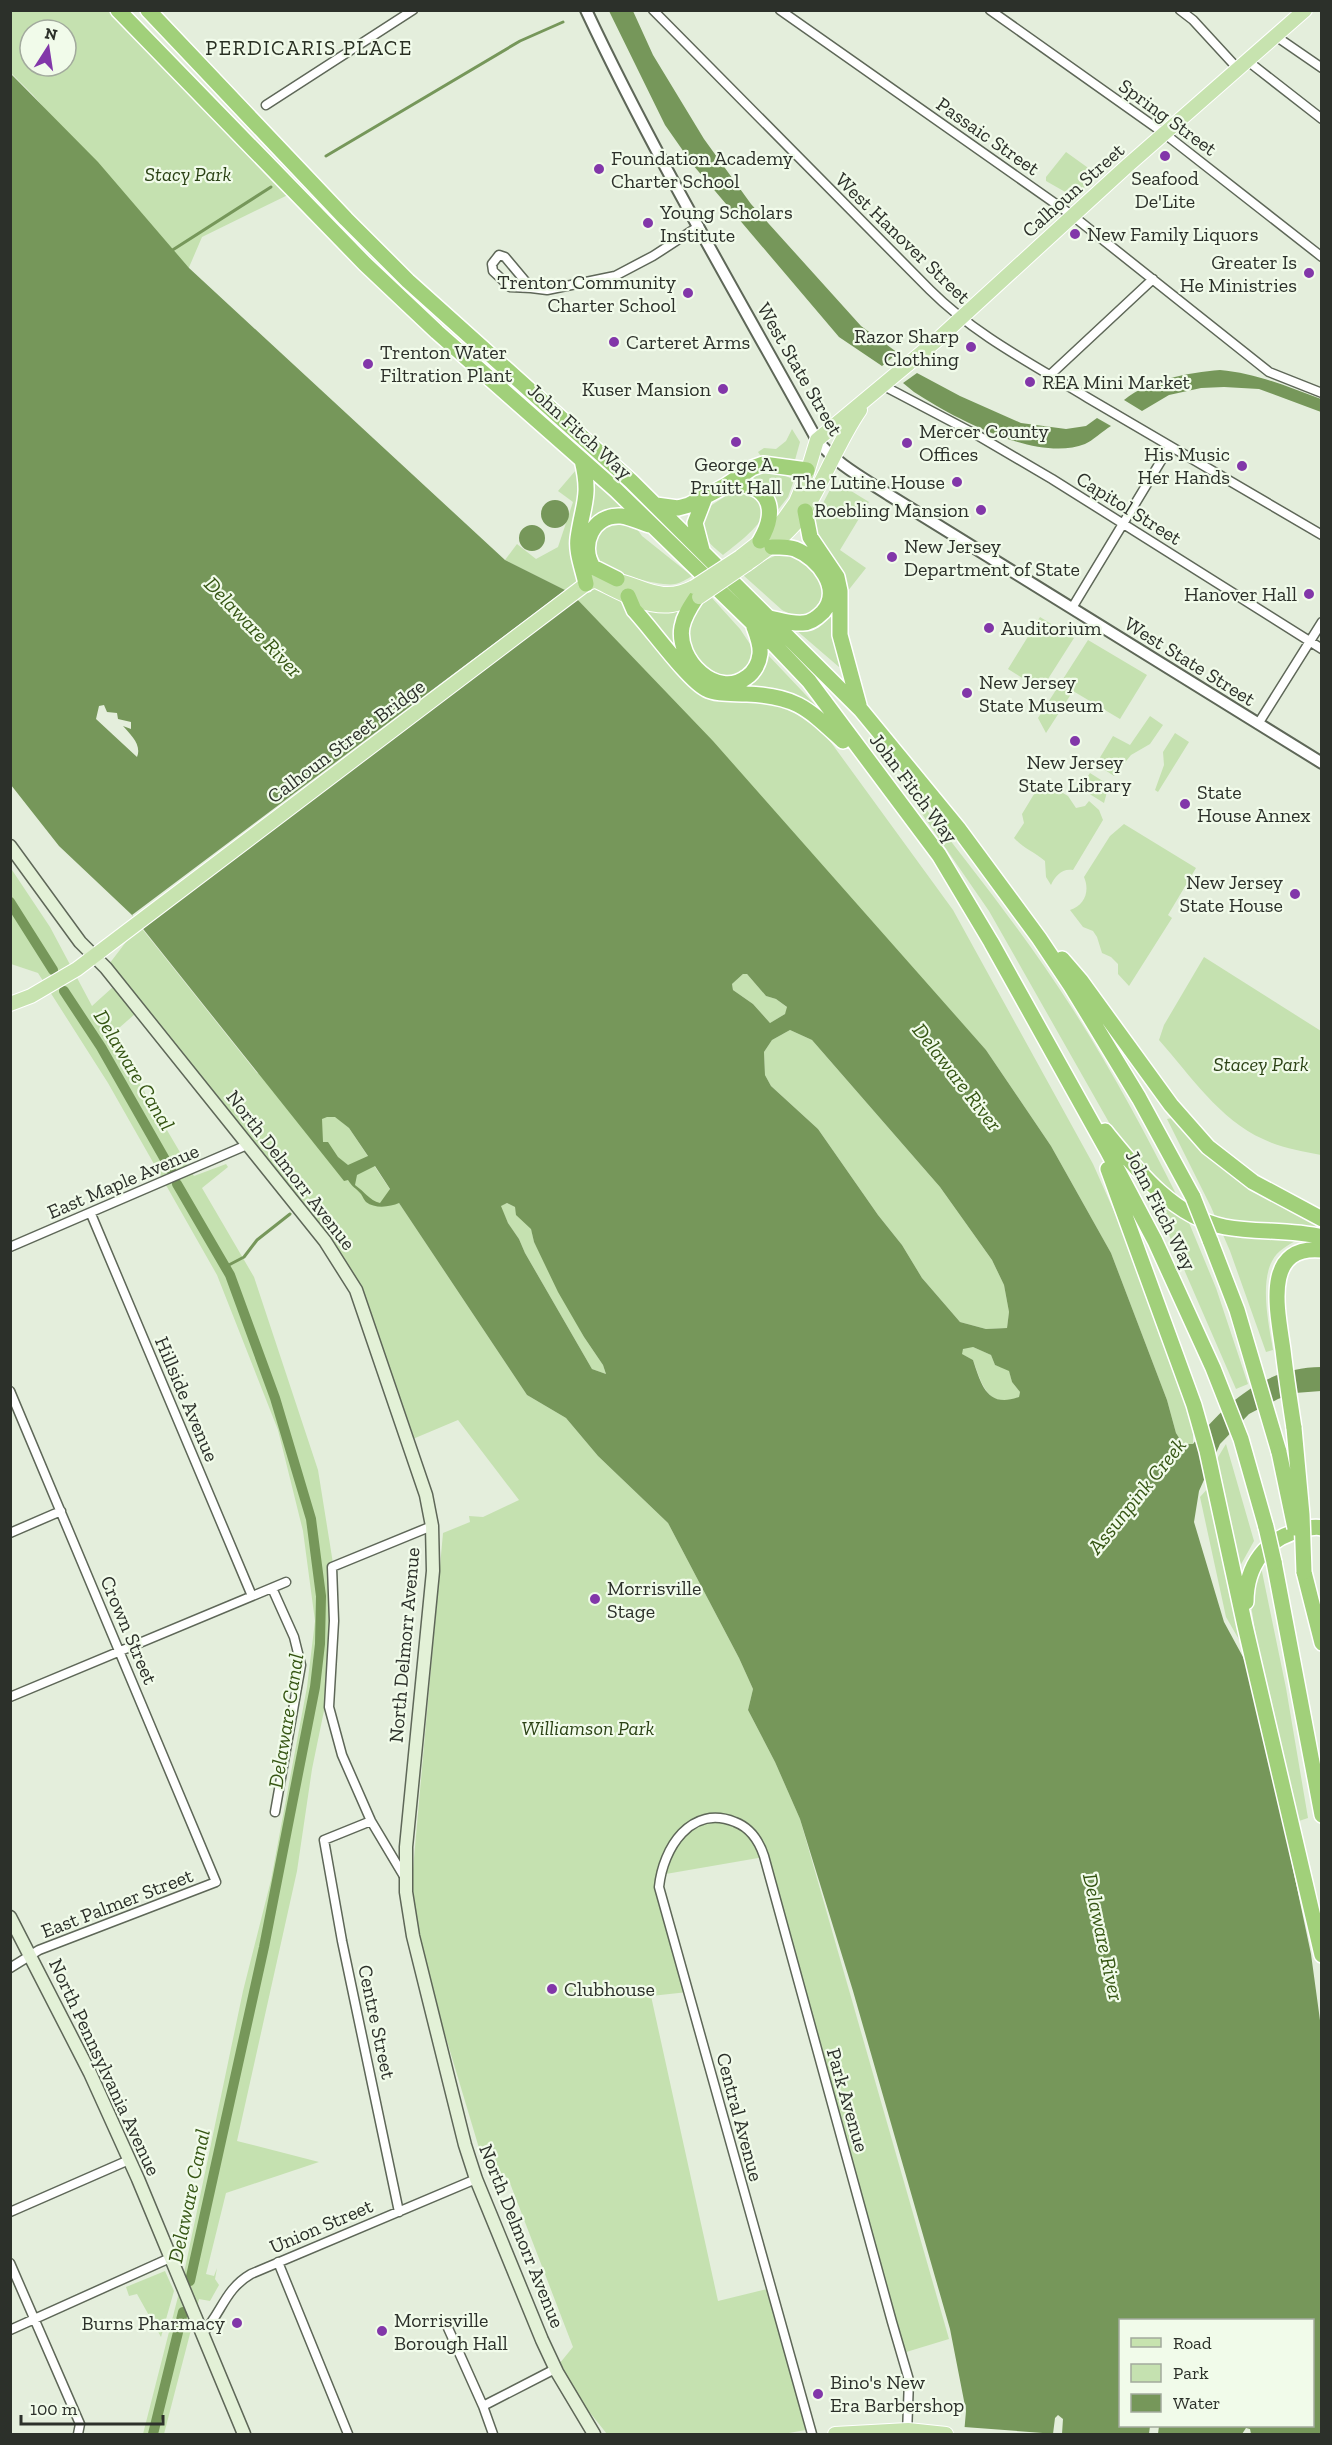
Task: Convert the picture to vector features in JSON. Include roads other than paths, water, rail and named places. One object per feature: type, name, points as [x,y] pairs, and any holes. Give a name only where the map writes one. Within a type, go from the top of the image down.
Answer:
[{"type":"highway","name":"John Fitch Way","points":[[118,10],[373,271],[437,332],[652,525],[809,681],[944,863],[991,942],[1155,1241],[1213,1368],[1250,1466],[1266,1527],[1322,1815]]},
{"type":"highway","name":"John Fitch Way","points":[[148,10],[346,219],[408,281],[656,505],[770,618],[861,710],[958,828],[1071,986],[1139,1098],[1193,1197],[1248,1345],[1272,1423],[1306,1577]]},
{"type":"highway","points":[[582,460],[587,498],[578,538],[578,550],[586,585]]},
{"type":"highway","points":[[656,505],[678,508],[705,497],[752,468],[763,464],[807,470]]},
{"type":"highway","points":[[725,486],[747,484],[757,489],[765,497],[770,510],[766,544],[788,547],[807,556],[825,575],[831,590],[825,609],[811,621],[800,623],[770,618]]},
{"type":"highway","points":[[702,550],[695,523],[705,497]]},
{"type":"highway","points":[[805,511],[810,537],[837,577],[842,644],[861,710]]},
{"type":"highway","points":[[617,579],[599,572],[590,562],[586,546],[594,527],[609,517],[621,516],[652,525]]},
{"type":"highway","points":[[696,594],[685,616],[682,635],[691,661],[710,681],[719,684],[733,684],[751,674],[760,654],[754,627]]},
{"type":"highway","points":[[628,596],[634,610],[700,686],[716,693],[772,695],[792,701],[809,710],[870,765]]},
{"type":"highway","points":[[1013,903],[1081,981],[1171,1104],[1208,1147],[1253,1182],[1322,1219]]},
{"type":"highway","points":[[1056,1062],[1102,1128],[1132,1166],[1174,1203],[1196,1217],[1223,1227],[1322,1237]]},
{"type":"highway","points":[[1091,1122],[1194,1405],[1208,1451],[1245,1626],[1322,1955]]},
{"type":"highway","points":[[1322,1250],[1309,1249],[1295,1254],[1286,1262],[1279,1274],[1276,1290],[1276,1305],[1294,1428],[1306,1577],[1322,1644]]},
{"type":"highway","points":[[1245,1626],[1246,1584],[1259,1555],[1275,1540],[1289,1532],[1320,1527]]},
{"type":"highway","points":[[1306,1577],[1322,1622]]},
{"type":"main road","name":"Calhoun Street","points":[[766,544],[796,502],[817,440],[961,318],[1132,161],[1166,134],[1305,10]]},
{"type":"main road","name":"Calhoun Street","points":[[586,585],[663,605],[696,594],[766,544],[788,532],[805,511],[843,437],[867,398]]},
{"type":"main road","name":"Calhoun Street","points":[[586,585],[600,578],[617,579],[661,595],[696,594]]},
{"type":"main road","name":"Calhoun Street Bridge","points":[[10,1004],[42,990],[77,969],[586,585]]},
{"type":"main road","name":"North Delmorr Avenue","points":[[10,846],[80,942],[248,1144],[329,1246],[356,1290],[425,1493],[432,1526],[433,1571],[410,1800],[405,1879],[412,1936],[465,2145],[476,2179],[555,2369],[594,2434]]},
{"type":"main road","name":"North Pennsylvania Avenue","points":[[10,1917],[90,2073],[203,2333],[244,2434]]},
{"type":"main road","points":[[835,2434],[907,2432],[945,2434]]},
{"type":"street","points":[[266,105],[413,10]]},
{"type":"street","name":"West State Street","points":[[586,10],[699,226],[817,440],[833,458],[1322,763]]},
{"type":"street","name":"West Hanover Street","points":[[653,10],[961,318],[1126,421],[1322,535]]},
{"type":"street","name":"Passaic Street","points":[[780,10],[1073,216],[1269,372],[1322,393]]},
{"type":"street","name":"Spring Street","points":[[990,10],[1166,134],[1322,257]]},
{"type":"street","points":[[1180,10],[1322,119]]},
{"type":"street","points":[[1274,39],[1322,68]]},
{"type":"street","points":[[531,288],[505,257],[500,255],[494,260],[493,271],[510,286],[516,289],[547,290],[615,276],[653,256],[699,226]]},
{"type":"street","points":[[1050,375],[1154,279]]},
{"type":"street","name":"Capitol Street","points":[[888,381],[992,443],[1322,649]]},
{"type":"street","points":[[1072,608],[1170,446]]},
{"type":"street","points":[[1258,724],[1322,622]]},
{"type":"street","name":"East Maple Avenue","points":[[10,1248],[248,1144]]},
{"type":"street","name":"Hillside Avenue","points":[[91,1214],[252,1596]]},
{"type":"street","name":"Crown Street","points":[[10,1391],[216,1882]]},
{"type":"street","points":[[10,1533],[61,1510]]},
{"type":"street","points":[[405,1879],[371,1821],[342,1755],[328,1707],[334,1621],[332,1567],[432,1526]]},
{"type":"street","points":[[10,1697],[193,1623],[286,1582]]},
{"type":"street","points":[[272,1588],[294,1637],[301,1665],[275,1812]]},
{"type":"street","name":"Park Avenue","points":[[700,1820],[721,1817],[739,1823],[754,1835],[764,1856],[903,2353],[909,2380],[907,2432]]},
{"type":"street","name":"Central Avenue","points":[[700,1820],[674,1842],[663,1863],[659,1887],[812,2434]]},
{"type":"street","name":"Centre Street","points":[[371,1821],[324,1840],[342,1941],[399,2212]]},
{"type":"street","name":"East Palmer Street","points":[[10,1968],[39,1950],[216,1882]]},
{"type":"street","points":[[10,2212],[129,2160]]},
{"type":"street","name":"Union Street","points":[[203,2333],[212,2324],[229,2293],[241,2280],[278,2262],[476,2179]]},
{"type":"street","points":[[10,2330],[170,2258]]},
{"type":"street","points":[[278,2262],[348,2434]]},
{"type":"street","points":[[10,2263],[80,2424],[78,2434]]},
{"type":"street","points":[[447,2328],[483,2406],[493,2434]]},
{"type":"street","points":[[483,2406],[555,2369]]},
{"type":"water","points":[[609,11],[633,11],[653,55],[704,139],[751,204],[861,326],[898,353],[882,366],[839,337],[693,165],[665,125]]},
{"type":"water","points":[[10,73],[98,162],[189,268],[505,560],[565,590],[576,598],[713,741],[986,1050],[1051,1146],[1111,1253],[1167,1400],[1176,1433],[1183,1444],[1193,1444],[1219,1415],[1248,1390],[1282,1373],[1321,1367],[1321,1391],[1295,1393],[1249,1414],[1220,1444],[1199,1491],[1194,1522],[1224,1622],[1253,1681],[1311,1954],[1322,2035],[1321,2434],[1251,2434],[1250,2429],[1246,2428],[1242,2434],[1158,2434],[1159,2427],[1314,2427],[1314,2319],[1119,2319],[1119,2427],[1150,2427],[1149,2434],[1062,2434],[1063,2419],[1058,2415],[1055,2418],[1053,2434],[964,2434],[966,2411],[950,2329],[853,1991],[800,1819],[775,1762],[748,1710],[753,1689],[668,1523],[598,1456],[566,1418],[527,1395],[399,1203],[391,1206],[374,1206],[366,1202],[348,1180],[344,1181],[132,915],[59,846],[11,785]],"holes":[[[104,705],[107,712],[117,713],[118,719],[131,722],[131,729],[123,726],[137,744],[137,757],[96,719],[99,706]],[[743,974],[747,974],[766,996],[776,999],[787,1007],[785,1014],[770,1023],[753,1004],[733,990],[732,984]],[[790,1030],[812,1040],[940,1187],[992,1260],[1004,1285],[1009,1312],[1007,1328],[986,1329],[960,1322],[922,1278],[902,1245],[878,1215],[818,1129],[771,1086],[765,1075],[764,1052],[772,1040]],[[335,1117],[349,1128],[368,1156],[348,1165],[338,1157],[328,1142],[323,1142],[322,1119]],[[375,1166],[390,1189],[380,1203],[355,1185],[357,1175]],[[507,1203],[515,1207],[516,1215],[531,1229],[534,1242],[558,1292],[603,1365],[606,1374],[592,1369],[508,1223],[501,1206]],[[973,1347],[991,1355],[995,1365],[1009,1371],[1012,1382],[1020,1392],[1019,1397],[1008,1400],[992,1397],[979,1378],[973,1360],[962,1354],[963,1349]]]},
{"type":"water","points":[[1220,370],[1259,377],[1321,399],[1321,412],[1259,389],[1201,388],[1169,395],[1142,411],[1124,400],[1157,382],[1182,375]]},
{"type":"water","points":[[917,373],[960,396],[1021,423],[1066,429],[1086,426],[1097,418],[1111,426],[1085,444],[1066,448],[1044,448],[1020,443],[973,425],[914,392],[903,383]]},
{"type":"water","points":[[555,500],[565,504],[569,514],[565,524],[555,528],[545,524],[541,514],[545,504]]},
{"type":"water","points":[[532,525],[541,529],[545,538],[541,547],[532,551],[523,547],[519,538],[523,529]]},
{"type":"waterway","points":[[326,156],[520,41],[563,22]]},
{"type":"waterway","points":[[171,251],[271,187]]},
{"type":"waterway","name":"Delaware Canal","points":[[10,902],[53,970]]},
{"type":"waterway","name":"Delaware Canal","points":[[64,991],[101,1047],[171,1170]]},
{"type":"waterway","name":"Delaware Canal","points":[[177,1184],[230,1275],[275,1398],[311,1519],[321,1596],[320,1644],[315,1687],[264,1947],[190,2281]]},
{"type":"waterway","points":[[225,1267],[244,1257],[257,1240],[290,1214]]},
{"type":"waterway","name":"Delaware Canal","points":[[153,2434],[183,2312]]},
{"type":"place","name":"Seafood De'Lite","points":[[1165,156]]},
{"type":"place","name":"Foundation Academy Charter School","points":[[599,169]]},
{"type":"place","name":"Young Scholars Institute","points":[[648,223]]},
{"type":"place","name":"New Family Liquors","points":[[1075,234]]},
{"type":"place","name":"Greater Is He Ministries","points":[[1309,273]]},
{"type":"place","name":"Trenton Community Charter School","points":[[688,293]]},
{"type":"place","name":"Carteret Arms","points":[[614,342]]},
{"type":"place","name":"Razor Sharp Clothing","points":[[971,347]]},
{"type":"place","name":"Trenton Water Filtration Plant","points":[[368,364]]},
{"type":"place","name":"REA Mini Market","points":[[1030,382]]},
{"type":"place","name":"Kuser Mansion","points":[[723,389]]},
{"type":"place","name":"George A. Pruitt Hall","points":[[736,442]]},
{"type":"place","name":"Mercer County Offices","points":[[907,443]]},
{"type":"place","name":"His Music Her Hands","points":[[1242,466]]},
{"type":"place","name":"The Lutine House","points":[[957,482]]},
{"type":"place","name":"Roebling Mansion","points":[[981,510]]},
{"type":"place","name":"New Jersey Department of State","points":[[892,557]]},
{"type":"place","name":"Hanover Hall","points":[[1309,594]]},
{"type":"place","name":"Auditorium","points":[[989,628]]},
{"type":"place","name":"New Jersey State Museum","points":[[967,693]]},
{"type":"place","name":"New Jersey State Library","points":[[1075,741]]},
{"type":"place","name":"State House Annex","points":[[1185,804]]},
{"type":"place","name":"New Jersey State House","points":[[1295,894]]},
{"type":"place","name":"Morrisville Stage","points":[[595,1599]]},
{"type":"place","name":"Clubhouse","points":[[552,1989]]},
{"type":"place","name":"Burns Pharmacy","points":[[237,2323]]},
{"type":"place","name":"Morrisville Borough Hall","points":[[382,2331]]},
{"type":"place","name":"Bino's New Era Barbershop","points":[[818,2394]]},
{"type":"district","name":"PERDICARIS PLACE","points":[[309,48]]},
{"type":"park label","name":"Stacy Park","points":[[188,174]]},
{"type":"park label","name":"Stacey Park","points":[[1261,1064]]},
{"type":"park label","name":"Williamson Park","points":[[588,1728]]},
{"type":"water label","name":"Delaware River","points":[[253,627]]},
{"type":"water label","name":"Delaware River","points":[[957,1077]]},
{"type":"water label","name":"Assunpink Creek","points":[[1137,1496]]},
{"type":"water label","name":"Delaware River","points":[[1103,1937]]}]
